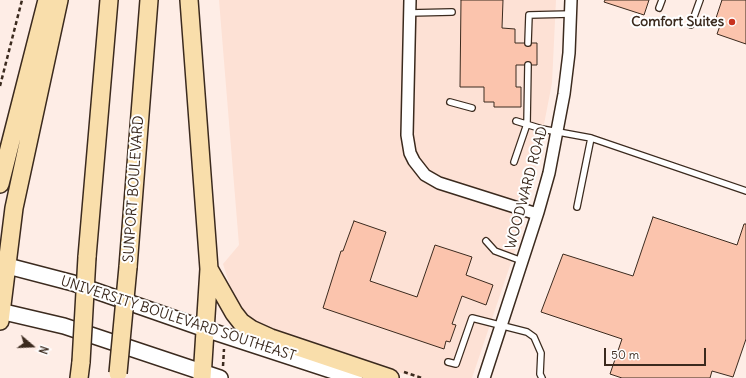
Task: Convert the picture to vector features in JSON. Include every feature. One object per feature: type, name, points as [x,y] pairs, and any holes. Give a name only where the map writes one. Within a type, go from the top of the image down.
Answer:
[{"type":"main road","points":[[0,184],[47,0]]},
{"type":"main road","points":[[60,0],[14,208],[4,265],[0,314],[64,326],[202,375],[221,374]]},
{"type":"main road","points":[[80,370],[87,257],[109,0]]},
{"type":"main road","name":"SUNPORT BOULEVARD","points":[[118,376],[128,266],[148,0]]},
{"type":"main road","points":[[190,0],[209,269],[202,375]]},
{"type":"main road","name":"UNIVERSITY BOULEVARD SOUTHEAST","points":[[4,265],[73,283],[205,329],[355,378]]},
{"type":"main road","points":[[209,269],[234,313],[241,322],[251,329],[271,338],[390,378]]},
{"type":"street","points":[[410,0],[407,135],[410,153],[414,161],[425,175],[439,184],[537,214]]},
{"type":"street","name":"WOODWARD ROAD","points":[[484,378],[537,214],[558,131],[569,53],[571,0]]},
{"type":"lane","points":[[659,8],[662,0]]},
{"type":"lane","points":[[691,25],[700,0]]},
{"type":"lane","points":[[409,13],[452,12]]},
{"type":"lane","points":[[528,43],[529,15],[571,14]]},
{"type":"lane","points":[[514,162],[527,124],[528,65]]},
{"type":"lane","points":[[450,102],[472,108]]},
{"type":"lane","points":[[516,121],[591,138],[746,191]]},
{"type":"lane","points":[[577,207],[591,138]]},
{"type":"lane","points":[[486,241],[495,251],[522,261]]},
{"type":"lane","points":[[448,362],[456,364],[472,318],[526,332],[534,337],[541,353],[540,374],[542,378]]},
{"type":"path","points":[[0,86],[22,0]]},
{"type":"path","points":[[221,374],[225,343]]},
{"type":"shaded area","points":[[219,0],[556,0],[552,83],[533,181],[520,236],[472,378],[416,378],[257,324],[236,304],[223,264],[239,245]]},
{"type":"building","points":[[461,0],[503,0],[502,28],[515,29],[515,43],[524,43],[528,47],[532,43],[537,43],[537,65],[532,65],[528,61],[524,65],[516,65],[516,87],[521,87],[521,107],[494,107],[494,102],[484,102],[484,87],[460,87]]},
{"type":"building","points":[[605,0],[649,0],[644,15],[604,2]]},
{"type":"building","name":"Comfort Suites","points":[[722,0],[746,0],[746,44],[717,34],[721,23],[715,21]]},
{"type":"building","points":[[653,217],[737,245],[744,224],[746,224],[746,339],[733,377],[712,371],[710,378],[622,378],[610,374],[622,339],[541,312],[563,254],[633,276]]},
{"type":"building","points":[[354,221],[386,232],[370,281],[417,297],[435,245],[472,257],[466,275],[493,285],[486,305],[462,296],[452,324],[456,325],[450,342],[446,341],[444,349],[323,308],[341,251],[343,251]]},
{"type":"place","name":"Comfort Suites","points":[[732,22]]}]
